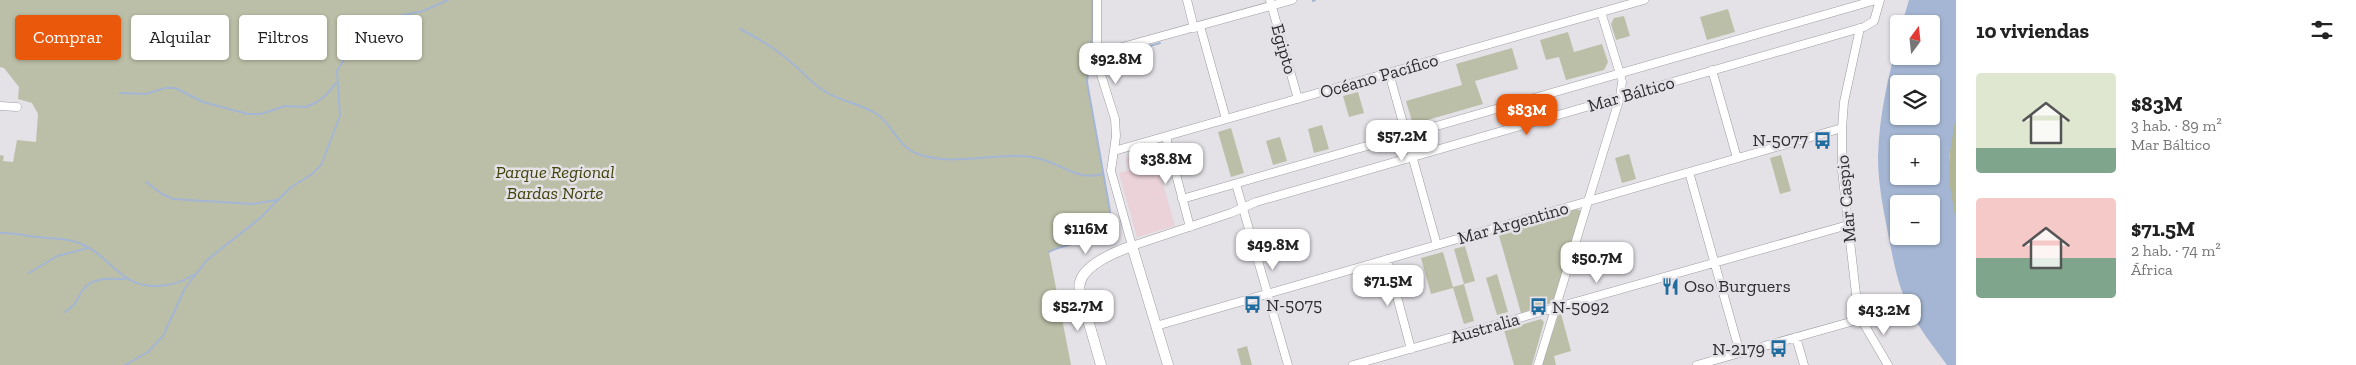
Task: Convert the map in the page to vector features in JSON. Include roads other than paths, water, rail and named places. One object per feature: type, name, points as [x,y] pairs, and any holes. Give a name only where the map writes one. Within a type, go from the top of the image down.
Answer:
[{"type":"street","points":[[1097,0],[1098,66],[1115,119],[1116,136],[1111,172],[1168,365]]},
{"type":"street","points":[[1187,0],[1226,119]]},
{"type":"street","points":[[1097,54],[1197,27],[1270,3],[1292,0]]},
{"type":"street","name":"Océano Pacífico","points":[[1114,151],[1644,0]]},
{"type":"street","name":"Mar Báltico","points":[[1182,199],[1406,135],[1621,78],[1876,0]]},
{"type":"street","name":"Mar Báltico","points":[[1132,246],[1243,207],[1860,28],[1872,23],[1876,18],[1880,0]]},
{"type":"street","name":"Egipto","points":[[1270,3],[1298,99]]},
{"type":"street","points":[[1538,365],[1590,201],[1620,97],[1621,78],[1601,12]]},
{"type":"street","name":"Mar Caspio","points":[[1860,28],[1844,102],[1842,170],[1854,282],[1861,318],[1888,365]]},
{"type":"street","points":[[1712,70],[1737,158]]},
{"type":"street","points":[[1389,73],[1438,245]]},
{"type":"street","points":[[1621,78],[1633,93]]},
{"type":"street","points":[[0,106],[17,107]]},
{"type":"street","name":"Mar Argentino","points":[[1156,326],[1842,128]]},
{"type":"street","points":[[1166,137],[1190,227]]},
{"type":"street","points":[[1689,172],[1740,353]]},
{"type":"street","points":[[1236,184],[1288,365]]},
{"type":"street","name":"Australia","points":[[1353,365],[1848,225]]},
{"type":"street","points":[[1101,365],[1079,283],[1084,274],[1099,261],[1132,246]]},
{"type":"street","points":[[1387,259],[1411,349]]},
{"type":"street","points":[[1698,365],[1861,318]]},
{"type":"street","points":[[1796,337],[1804,365]]},
{"type":"water","points":[[1909,0],[1956,0],[1956,115],[1949,158],[1950,186],[1956,222],[1956,365],[1947,365],[1922,331],[1905,300],[1899,283],[1890,245],[1940,245],[1940,195],[1890,195],[1890,244],[1879,178],[1878,157],[1882,112],[1892,65],[1940,65],[1940,15],[1905,15]]},
{"type":"waterway","points":[[125,365],[148,352],[163,336],[185,288],[207,260],[259,219],[290,188],[312,174],[321,165],[340,116],[337,71],[354,43],[365,32],[388,18],[423,11],[448,0]]},
{"type":"waterway","points":[[1049,252],[1097,236],[1109,222],[1110,211],[1087,82],[1092,37],[1092,0]]},
{"type":"waterway","points":[[740,29],[775,50],[821,89],[878,115],[906,147],[918,154],[946,159],[1002,156],[1031,157],[1050,162],[1075,173],[1093,176],[1103,174]]},
{"type":"waterway","points":[[1101,60],[1160,43]]},
{"type":"waterway","points":[[1089,64],[1093,60]]},
{"type":"waterway","points":[[120,93],[146,94],[165,88],[175,88],[203,102],[248,114],[261,114],[285,106],[306,107],[317,102],[336,83]]},
{"type":"waterway","points":[[146,182],[162,194],[173,199],[252,204],[277,200]]},
{"type":"waterway","points":[[0,233],[74,241],[90,248],[124,276],[144,285],[171,284],[193,275]]},
{"type":"waterway","points":[[29,273],[57,256],[88,248]]},
{"type":"waterway","points":[[65,312],[73,305],[86,286],[91,283],[102,279],[125,279]]},
{"type":"place","name":"N-5077","points":[[1822,140]]},
{"type":"place","name":"Oso Burguers","points":[[1670,286]]},
{"type":"place","name":"N-5075","points":[[1252,305]]},
{"type":"place","name":"N-5092","points":[[1538,307]]},
{"type":"place","name":"N-2179","points":[[1779,349]]},
{"type":"park label","name":"Parque Regional Bardas Norte","points":[[555,182]]}]
